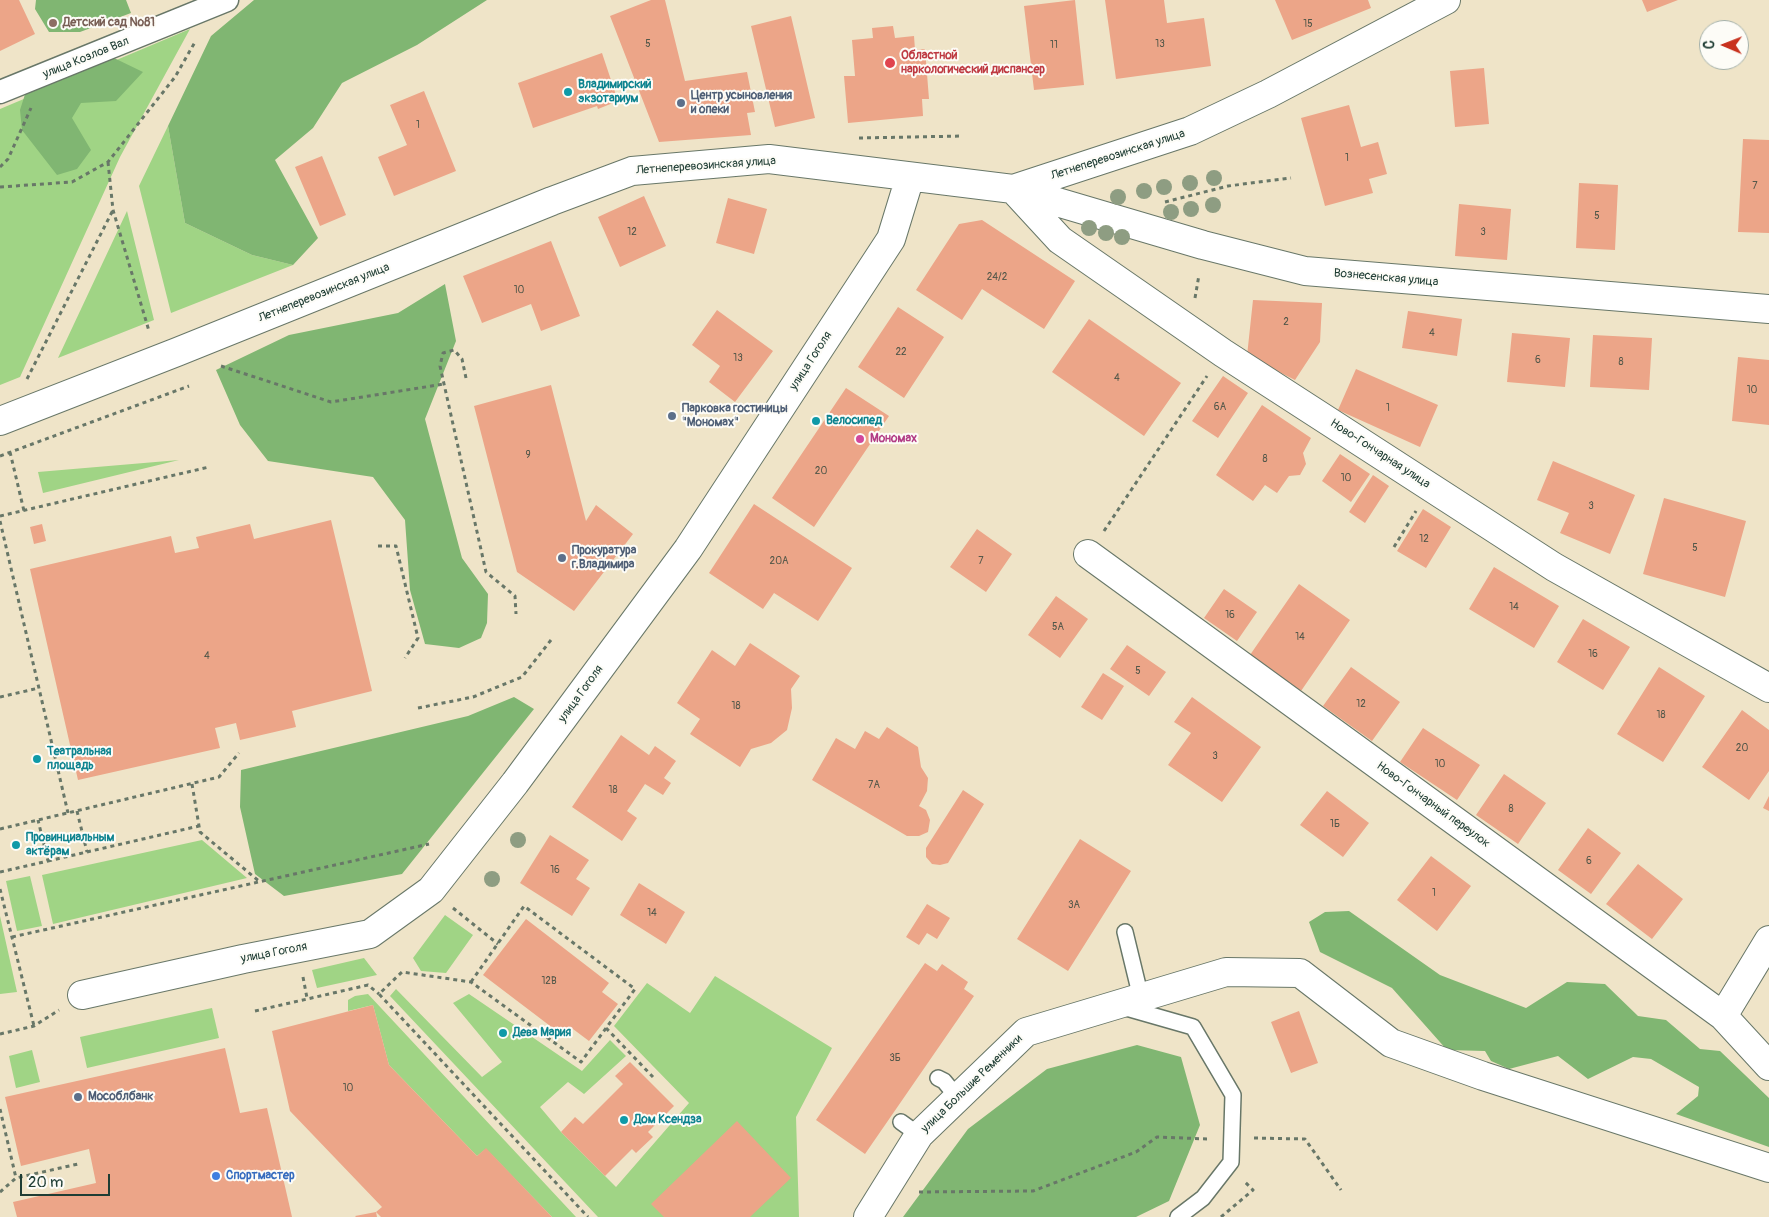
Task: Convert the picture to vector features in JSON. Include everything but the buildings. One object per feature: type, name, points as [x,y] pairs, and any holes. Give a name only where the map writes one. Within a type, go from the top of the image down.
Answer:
[{"type":"street","name":"улица Козлов Вал","points":[[0,92],[227,0]]},
{"type":"street","name":"Летнеперевозинская улица","points":[[0,420],[168,356],[552,201],[632,171],[769,160],[1013,189],[1190,131],[1268,94],[1446,0]]},
{"type":"street","name":"улица Гоголя","points":[[82,995],[243,959],[370,934],[431,890],[476,833],[693,541],[891,239],[910,176]]},
{"type":"street","name":"Вознесенская улица","points":[[1013,189],[1203,245],[1305,271],[1769,309]]},
{"type":"street","name":"Ново-Гончарная улица","points":[[1013,189],[1060,240],[1223,353],[1554,567],[1769,688]]},
{"type":"street","name":"Ново-Гончарный переулок","points":[[1088,554],[1723,1016],[1769,1066]]},
{"type":"street","points":[[1723,1016],[1769,940]]},
{"type":"street","name":"улица Большие Ременники","points":[[868,1217],[883,1193],[910,1129],[958,1098],[1026,1032],[1226,972],[1300,973],[1391,1042],[1483,1076],[1769,1168]]},
{"type":"lane","points":[[1125,932],[1130,1002],[1193,1027],[1233,1095],[1231,1162],[1203,1198],[1178,1217]]},
{"type":"lane","points":[[938,1078],[944,1081],[958,1098]]},
{"type":"path","points":[[0,168],[8,159],[46,74]]},
{"type":"path","points":[[0,187],[72,182],[108,162],[175,77]]},
{"type":"path","points":[[108,162],[113,210],[168,356],[331,402],[444,384]]},
{"type":"path","points":[[1162,203],[1228,186],[1291,178]]},
{"type":"path","points":[[26,382],[113,210]]},
{"type":"path","points":[[1190,331],[1203,245]]},
{"type":"path","points":[[466,378],[462,359],[454,350],[443,353],[440,366],[486,572],[515,596],[516,614]]},
{"type":"path","points":[[1088,554],[1223,353]]},
{"type":"path","points":[[0,456],[189,386]]},
{"type":"path","points":[[10,452],[24,511]]},
{"type":"path","points":[[0,516],[209,467]]},
{"type":"path","points":[[1394,547],[1419,506]]},
{"type":"path","points":[[0,521],[68,813]]},
{"type":"path","points":[[378,546],[396,546],[418,638],[405,658]]},
{"type":"path","points":[[418,708],[473,698],[522,677],[551,640]]},
{"type":"path","points":[[0,697],[39,688]]},
{"type":"path","points":[[0,829],[219,777],[239,753]]},
{"type":"path","points":[[192,784],[200,832],[260,882]]},
{"type":"path","points":[[77,811],[87,852]]},
{"type":"path","points":[[38,820],[48,861]]},
{"type":"path","points":[[0,872],[199,826]]},
{"type":"path","points":[[12,937],[476,833]]},
{"type":"path","points":[[0,889],[34,1026],[0,1034]]},
{"type":"path","points":[[379,994],[402,972],[471,982],[581,1062],[635,989],[524,906],[471,982]]},
{"type":"path","points":[[478,928],[498,944]]},
{"type":"path","points":[[255,1011],[368,985],[379,994],[588,1217]]},
{"type":"path","points":[[606,1028],[653,1076]]},
{"type":"path","points":[[0,1109],[16,1178]]},
{"type":"path","points":[[883,1193],[1033,1191],[1136,1152],[1157,1137],[1232,1140]]},
{"type":"path","points":[[1263,1140],[1304,1139],[1341,1190]]},
{"type":"path","points":[[0,1192],[16,1178],[78,1164]]},
{"type":"path","points":[[1221,1217],[1253,1190],[1242,1178]]},
{"type":"green space","points":[[36,0],[126,0],[131,13],[80,32],[49,32],[35,9]]},
{"type":"green space","points":[[254,0],[487,0],[417,45],[342,83],[313,128],[275,160],[318,238],[293,265],[252,255],[185,223],[168,126],[211,36]]},
{"type":"green space","points":[[190,29],[120,157],[20,377],[0,385],[0,109]]},
{"type":"green space","points":[[114,58],[143,72],[116,101],[81,103],[72,118],[91,150],[77,169],[57,175],[22,130],[20,110],[27,88]]},
{"type":"green space","points":[[168,126],[185,223],[252,255],[293,265],[171,313],[139,186]]},
{"type":"green space","points":[[127,211],[154,320],[58,358]]},
{"type":"green space","points":[[445,284],[456,341],[425,419],[462,558],[488,594],[487,623],[481,638],[459,648],[425,644],[410,590],[405,520],[373,477],[268,461],[240,425],[216,370],[289,335],[398,313]]},
{"type":"green space","points":[[179,460],[43,493],[38,472]]},
{"type":"green space","points":[[514,697],[534,709],[402,874],[284,896],[255,874],[240,807],[241,770],[468,716]]},
{"type":"green space","points":[[202,840],[247,878],[53,924],[42,875]]},
{"type":"green space","points":[[30,876],[42,926],[17,931],[6,881]]},
{"type":"green space","points":[[1349,911],[1440,975],[1526,1008],[1567,982],[1605,984],[1638,1016],[1666,1020],[1700,1049],[1720,1051],[1769,1098],[1769,1147],[1676,1114],[1698,1096],[1699,1087],[1651,1059],[1633,1057],[1588,1079],[1558,1056],[1509,1069],[1491,1061],[1485,1051],[1447,1050],[1392,988],[1320,952],[1309,922],[1325,912]]},
{"type":"green space","points":[[445,915],[473,935],[446,973],[421,971],[413,958]]},
{"type":"green space","points":[[0,916],[17,992],[0,994]]},
{"type":"green space","points":[[364,958],[377,975],[317,988],[312,970]]},
{"type":"green space","points":[[715,976],[832,1048],[796,1117],[799,1217],[598,1217],[390,996],[396,989],[482,1077],[502,1062],[453,1003],[469,994],[582,1071],[610,1040],[626,1056],[584,1094],[568,1082],[540,1107],[561,1132],[616,1187],[689,1103],[614,1026],[647,983],[690,1013]]},
{"type":"green space","points":[[368,994],[576,1217],[552,1217],[486,1149],[477,1156],[389,1065],[373,1005],[348,1011],[348,1000],[355,996]]},
{"type":"green space","points":[[212,1008],[219,1038],[87,1068],[80,1037]]},
{"type":"green space","points":[[1137,1045],[1181,1057],[1200,1125],[1169,1201],[1136,1217],[903,1217],[968,1129],[1047,1069]]},
{"type":"green space","points":[[32,1050],[40,1082],[16,1088],[9,1056]]},
{"type":"place","name":"Детский сад №81","points":[[53,23]]},
{"type":"place","name":"Областной наркологический диспансер","points":[[890,63]]},
{"type":"place","name":"Владимирский экзотариум","points":[[568,92]]},
{"type":"place","name":"Центр усыновления и опеки","points":[[681,103]]},
{"type":"place","name":"Парковка гостиницы \"Мономах\"","points":[[672,416]]},
{"type":"place","name":"Велосипед","points":[[816,421]]},
{"type":"place","name":"Мономах","points":[[860,439]]},
{"type":"place","name":"Прокуратура г.Владимира","points":[[562,558]]},
{"type":"place","name":"Театральная площадь","points":[[37,759]]},
{"type":"place","name":"Провинциальным актёрам","points":[[16,845]]},
{"type":"place","name":"Дева Мария","points":[[503,1033]]},
{"type":"place","name":"Мособлбанк","points":[[78,1097]]},
{"type":"place","name":"Дом Ксендза","points":[[624,1120]]},
{"type":"place","name":"Спортмастер","points":[[216,1176]]}]
